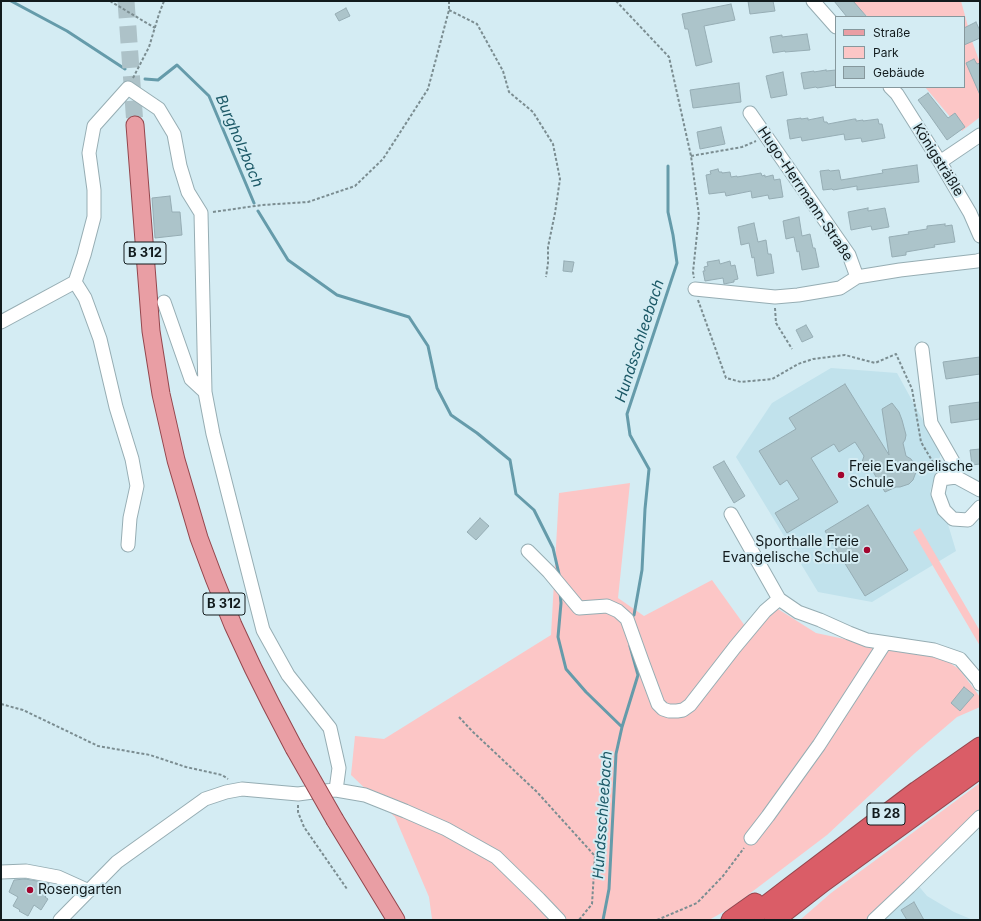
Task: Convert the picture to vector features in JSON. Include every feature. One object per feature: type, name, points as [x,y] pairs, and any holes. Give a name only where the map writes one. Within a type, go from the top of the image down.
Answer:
[{"type":"highway","name":"B 28","points":[[747,920],[918,791],[980,747]]},
{"type":"highway","name":"B 28","points":[[774,920],[823,882],[980,768]]},
{"type":"highway","name":"B 28","points":[[793,920],[823,882]]},
{"type":"highway","name":"B 28","points":[[731,920],[758,901],[794,884]]},
{"type":"main road","name":"B 312","points":[[135,125],[151,331],[161,394],[176,460],[199,538],[233,625],[271,704],[334,820],[396,920]]},
{"type":"street","points":[[813,1],[835,26]]},
{"type":"street","points":[[1,322],[75,282],[94,217],[94,190],[89,153],[94,126],[128,88],[159,109],[174,134],[180,166],[188,192],[202,213],[205,392],[213,434],[263,630],[288,675],[330,728],[339,768],[336,790]]},
{"type":"street","name":"Königsträßle","points":[[891,88],[940,162],[970,212],[980,236]]},
{"type":"street","name":"Hugo-Herrmann-Straße","points":[[750,113],[849,255],[857,277]]},
{"type":"street","points":[[940,162],[980,135]]},
{"type":"street","name":"Hugo-Herrmann-Straße","points":[[695,289],[775,297],[798,295],[840,288],[857,277],[980,260]]},
{"type":"street","points":[[75,282],[85,298],[100,339],[116,407],[132,459],[137,486],[130,518],[128,545]]},
{"type":"street","points":[[164,302],[191,379],[205,392]]},
{"type":"street","points":[[922,349],[931,423],[955,465],[956,477]]},
{"type":"street","points":[[980,490],[956,477],[941,479],[938,494],[944,510],[953,519],[968,520],[980,507]]},
{"type":"street","points":[[731,514],[779,599],[798,612],[867,640],[934,650],[960,660],[980,684]]},
{"type":"street","points":[[528,551],[549,572],[579,608],[607,606],[618,611],[627,619],[658,704],[669,712],[683,710],[690,705],[765,611],[779,599]]},
{"type":"street","points":[[751,838],[819,745],[885,643]]},
{"type":"street","points":[[60,920],[117,862],[205,800],[226,792],[242,789],[298,794],[336,790],[365,796],[405,811],[446,829],[496,857],[539,898],[559,920]]},
{"type":"street","points":[[874,920],[980,817]]},
{"type":"street","points":[[1,872],[26,871],[58,877],[88,891]]},
{"type":"path","points":[[110,1],[155,28]]},
{"type":"path","points":[[128,88],[149,47],[164,1]]},
{"type":"path","points":[[202,213],[262,205],[308,202],[355,186],[383,159],[428,88],[449,10],[449,1]]},
{"type":"path","points":[[616,1],[669,57],[691,156],[699,215],[693,272],[695,289],[726,378],[741,382],[772,379],[798,364],[813,359],[845,355],[875,363],[896,354]]},
{"type":"path","points":[[449,10],[476,24],[503,71],[509,92],[533,112],[553,144],[560,179],[548,247],[546,277]]},
{"type":"path","points":[[691,156],[742,147],[766,137]]},
{"type":"path","points":[[775,297],[776,323],[792,349]]},
{"type":"path","points":[[1,704],[23,710],[98,746],[150,755],[186,767],[222,775],[242,789]]},
{"type":"path","points":[[460,717],[472,731],[537,792],[595,856],[592,904],[580,920]]},
{"type":"path","points":[[298,794],[298,812],[304,827],[347,889]]},
{"type":"path","points":[[656,920],[697,903],[723,876],[751,838]]},
{"type":"shaded area","name":"Freie Evangelische Schule","points":[[831,368],[897,373],[941,453],[930,492],[947,521],[956,551],[872,602],[818,592],[736,457],[772,403]]},
{"type":"shaded area","points":[[917,884],[927,896],[954,912],[973,920],[881,920]]},
{"type":"green space","points":[[850,1],[961,1],[972,41],[980,63],[980,117],[962,131],[926,88],[965,88],[965,16],[867,16],[855,8]]},
{"type":"green space","points":[[630,483],[618,598],[644,616],[712,580],[745,626],[778,609],[816,633],[941,657],[959,669],[980,697],[980,707],[957,717],[915,753],[827,835],[732,907],[709,920],[433,920],[429,897],[395,817],[351,775],[355,736],[384,739],[551,635],[559,493]]},
{"type":"green space","points":[[920,528],[980,631],[980,646],[913,532]]},
{"type":"green space","points":[[980,783],[980,809],[865,920],[800,920],[831,893]]},
{"type":"building","points":[[748,1],[773,1],[775,11],[750,14]]},
{"type":"building","points":[[834,1],[853,1],[866,16],[846,16]]},
{"type":"building","points":[[731,4],[735,20],[704,26],[712,62],[696,66],[688,29],[685,29],[682,14]]},
{"type":"building","points":[[346,8],[350,16],[339,21],[335,14]]},
{"type":"building","points":[[976,22],[980,31],[980,38],[965,45],[965,28]]},
{"type":"building","points":[[807,34],[810,50],[773,53],[770,37]]},
{"type":"building","points":[[974,59],[977,64],[980,63],[980,95],[966,63]]},
{"type":"building","points":[[835,70],[835,85],[804,89],[801,73]]},
{"type":"building","points":[[783,72],[787,95],[771,98],[766,76]]},
{"type":"building","points":[[739,83],[741,102],[693,108],[690,90]]},
{"type":"building","points":[[928,93],[948,118],[955,113],[965,127],[947,140],[918,100]]},
{"type":"building","points":[[823,117],[824,122],[827,122],[828,124],[854,119],[856,119],[856,121],[863,121],[878,119],[879,124],[882,124],[885,138],[862,142],[861,138],[845,140],[844,134],[802,141],[801,137],[790,139],[787,120],[808,118],[808,120]]},
{"type":"building","points":[[721,127],[725,144],[700,149],[697,132]]},
{"type":"building","points":[[917,165],[919,182],[857,190],[857,186],[823,190],[820,171],[839,170],[841,180],[883,173],[882,170]]},
{"type":"building","points":[[718,169],[719,172],[722,173],[730,172],[731,177],[761,173],[762,176],[765,175],[765,177],[773,175],[774,180],[780,179],[783,197],[769,199],[768,195],[752,198],[751,191],[726,196],[725,192],[709,194],[706,175],[711,174],[710,171]]},
{"type":"building","points":[[170,196],[172,212],[180,212],[182,235],[155,238],[152,198]]},
{"type":"building","points":[[868,208],[868,211],[885,208],[889,227],[872,230],[871,226],[851,230],[848,212]]},
{"type":"building","points":[[799,217],[802,236],[810,234],[819,267],[802,270],[799,251],[797,252],[794,237],[786,239],[783,221]]},
{"type":"building","points":[[754,223],[758,242],[766,240],[768,254],[771,254],[774,273],[757,276],[754,257],[752,258],[749,243],[741,245],[738,227]]},
{"type":"building","points":[[945,224],[945,226],[952,225],[955,242],[934,245],[935,247],[906,252],[906,255],[892,257],[889,237],[927,229],[927,226]]},
{"type":"building","points":[[719,260],[720,264],[730,261],[731,266],[735,265],[738,279],[734,280],[734,282],[724,284],[723,278],[705,281],[703,271],[705,271],[704,267],[708,266],[707,262]]},
{"type":"building","points":[[564,261],[574,262],[572,272],[563,271]]},
{"type":"building","points":[[806,325],[813,337],[802,342],[796,330]]},
{"type":"building","points":[[980,357],[980,374],[946,379],[943,362]]},
{"type":"building","points":[[845,384],[889,455],[882,409],[892,403],[899,412],[906,435],[903,443],[906,456],[911,459],[915,465],[916,472],[913,480],[909,484],[896,487],[885,492],[872,470],[864,467],[862,462],[864,456],[855,442],[839,452],[834,444],[811,458],[838,502],[787,533],[775,513],[799,499],[787,480],[780,485],[759,451],[796,429],[789,418]]},
{"type":"building","points":[[980,402],[980,419],[951,423],[949,406]]},
{"type":"building","points":[[980,449],[980,464],[972,465],[970,450]]},
{"type":"building","points":[[724,461],[745,496],[734,503],[713,467]]},
{"type":"building","name":"Sporthalle Freie Evangelische Schule","points":[[868,505],[908,570],[865,596],[825,531]]},
{"type":"building","points":[[480,518],[489,526],[476,540],[467,532]]},
{"type":"building","points":[[964,687],[974,695],[960,711],[951,703]]},
{"type":"building","name":"Rosengarten","points":[[25,879],[49,883],[47,887],[51,889],[45,897],[48,899],[41,910],[34,905],[28,916],[13,906],[18,897],[9,892],[14,880]]},
{"type":"building","points":[[914,902],[924,920],[907,920],[901,910]]},
{"type":"waterway","name":"Burgholzbach","points":[[11,1],[67,31],[125,69]]},
{"type":"waterway","name":"Burgholzbach","points":[[145,79],[158,80],[177,65],[209,96],[254,203]]},
{"type":"waterway","name":"Hundsschleebach","points":[[634,615],[642,570],[645,509],[649,469],[630,435],[627,414],[677,263],[668,212],[668,166]]},
{"type":"waterway","name":"Burgholzbach","points":[[258,211],[288,260],[337,295],[409,317],[428,346],[437,388],[451,415],[477,433],[510,460],[516,494],[534,510],[553,548],[559,574]]},
{"type":"waterway","name":"Burgholzbach","points":[[560,592],[561,603],[558,637],[566,669],[586,692],[622,727]]},
{"type":"waterway","name":"Hundsschleebach","points":[[603,920],[609,889],[616,754],[622,727],[638,675],[630,646]]},
{"type":"tunnel","points":[[126,1],[135,125]]},
{"type":"place","name":"Freie Evangelische Schule","points":[[841,475]]},
{"type":"place","name":"Sporthalle Freie Evangelische Schule","points":[[867,550]]},
{"type":"place","name":"Rosengarten","points":[[30,890]]}]
